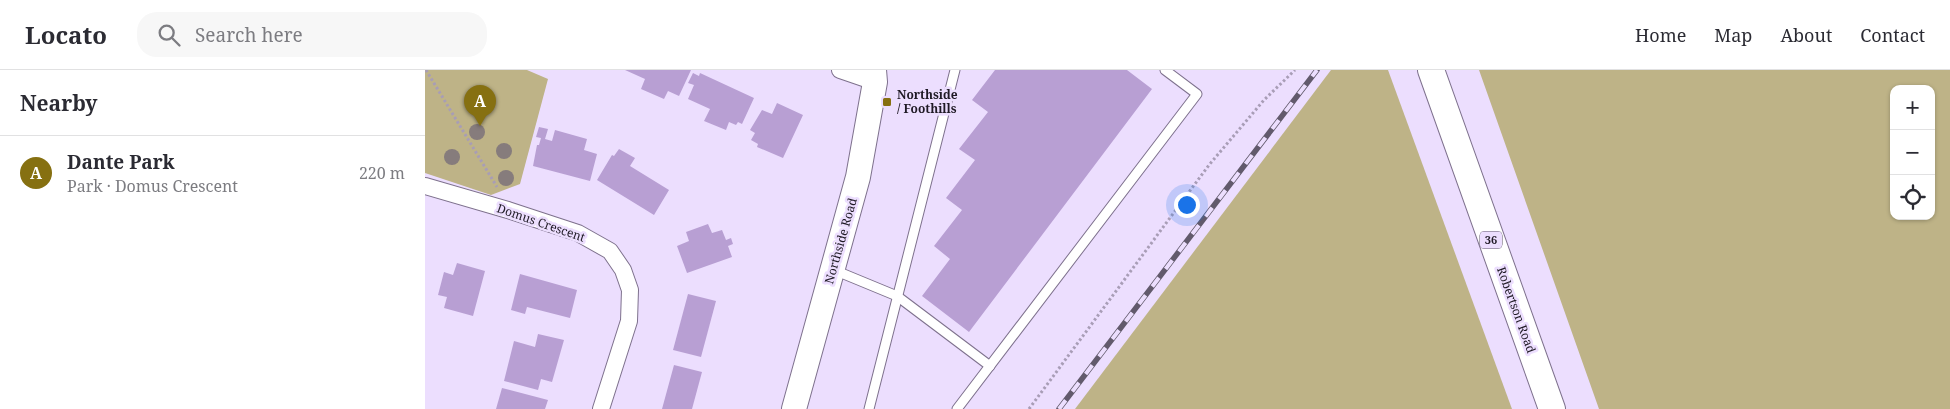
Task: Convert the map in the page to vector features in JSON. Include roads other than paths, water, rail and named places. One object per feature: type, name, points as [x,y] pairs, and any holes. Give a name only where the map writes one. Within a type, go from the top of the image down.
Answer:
[{"type":"main road","name":"Robertson Road","points":[[1431,70],[1552,409]]},
{"type":"street","points":[[839,70],[875,76]]},
{"type":"street","name":"Northside Road","points":[[794,409],[858,177],[875,76]]},
{"type":"street","name":"Domus Crescent","points":[[425,186],[578,233],[610,251],[623,270],[629,290],[629,322],[601,409]]},
{"type":"lane","points":[[869,409],[955,70]]},
{"type":"lane","points":[[957,409],[1197,94],[1165,70]]},
{"type":"lane","points":[[833,269],[897,296],[990,366]]},
{"type":"railway","points":[[1059,409],[1317,70]]},
{"type":"place","name":"Northside / Foothills","points":[[887,102]]},
{"type":"place","name":"Dante Park","points":[[480,126]]}]
